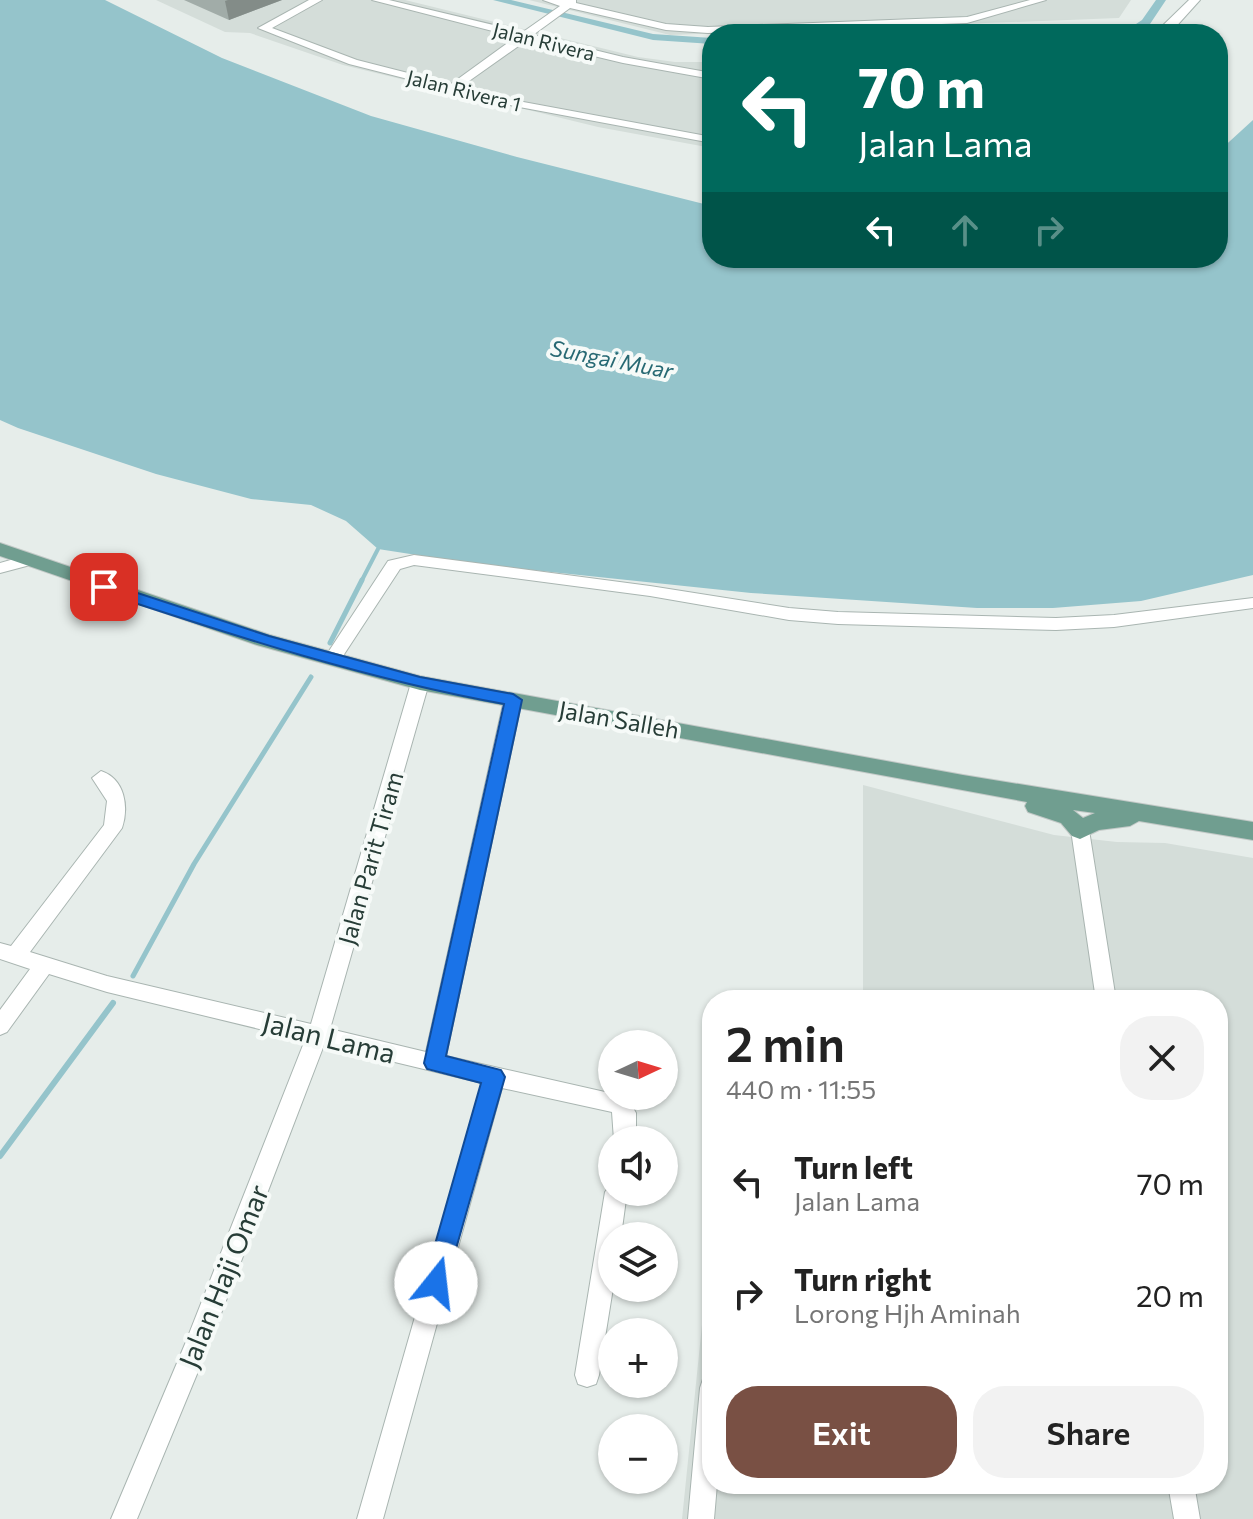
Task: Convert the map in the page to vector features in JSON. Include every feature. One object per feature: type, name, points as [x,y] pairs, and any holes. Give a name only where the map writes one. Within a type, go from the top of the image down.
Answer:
[{"type":"main road","name":"Jalan Salleh","points":[[0,549],[264,640],[420,683],[981,786],[1253,831]]},
{"type":"main road","points":[[981,786],[1069,817],[1080,830],[1094,822],[1151,814]]},
{"type":"street","name":"Jalan Rivera 1","points":[[317,0],[263,28],[353,62],[518,104],[702,138]]},
{"type":"street","name":"Jalan Rivera","points":[[377,0],[623,60],[702,74]]},
{"type":"street","points":[[548,0],[666,27],[702,30]]},
{"type":"street","points":[[946,24],[976,19],[1041,0]]},
{"type":"street","points":[[1170,24],[1195,0]]},
{"type":"street","points":[[454,87],[568,5]]},
{"type":"street","points":[[0,568],[28,560]]},
{"type":"street","points":[[333,658],[394,565],[406,561],[468,566],[789,614],[838,618],[1056,624],[1114,621],[1253,603]]},
{"type":"street","name":"Jalan Parit Tiram","points":[[319,1032],[420,683]]},
{"type":"street","points":[[434,1063],[513,700]]},
{"type":"street","points":[[8,953],[113,828],[118,804],[115,791],[101,778]]},
{"type":"street","points":[[1080,830],[1104,990]]},
{"type":"street","name":"Jalan Lama","points":[[8,953],[107,984],[619,1104],[625,1113],[625,1126]]},
{"type":"street","points":[[0,1026],[45,964]]},
{"type":"street","name":"Jalan Haji Omar","points":[[124,1519],[197,1345],[319,1032]]},
{"type":"street","points":[[370,1519],[494,1077]]},
{"type":"street","points":[[587,1375],[614,1206]]},
{"type":"street","points":[[701,1519],[703,1494]]},
{"type":"street","points":[[1183,1494],[1187,1519]]},
{"type":"shaded area","points":[[156,0],[405,0],[638,57],[702,62],[702,146],[598,127],[343,65],[250,33],[225,32]]},
{"type":"shaded area","points":[[529,0],[1131,0],[1119,18],[961,24],[702,24],[702,34],[670,35]]},
{"type":"shaded area","points":[[863,785],[1054,835],[1117,842],[1165,843],[1253,858],[1253,1519],[682,1519],[702,1325],[702,1494],[1228,1494],[1228,990],[863,990]]},
{"type":"water","name":"Sungai Muar","points":[[0,0],[105,0],[222,58],[371,116],[702,203],[702,268],[1228,268],[1228,143],[1253,120],[1253,575],[1141,601],[1053,608],[977,608],[751,593],[475,564],[378,549],[346,521],[311,505],[251,499],[156,474],[0,420]]},
{"type":"waterway","points":[[498,0],[653,37],[702,40]]},
{"type":"waterway","points":[[1143,24],[1161,0]]},
{"type":"waterway","points":[[361,582],[378,549]]},
{"type":"waterway","points":[[330,643],[362,580]]},
{"type":"waterway","points":[[133,976],[194,864],[311,677]]},
{"type":"waterway","points":[[0,1156],[113,1003]]},
{"type":"route","points":[[104,587],[264,640],[420,683],[513,700],[434,1063],[494,1077],[436,1283]]}]
